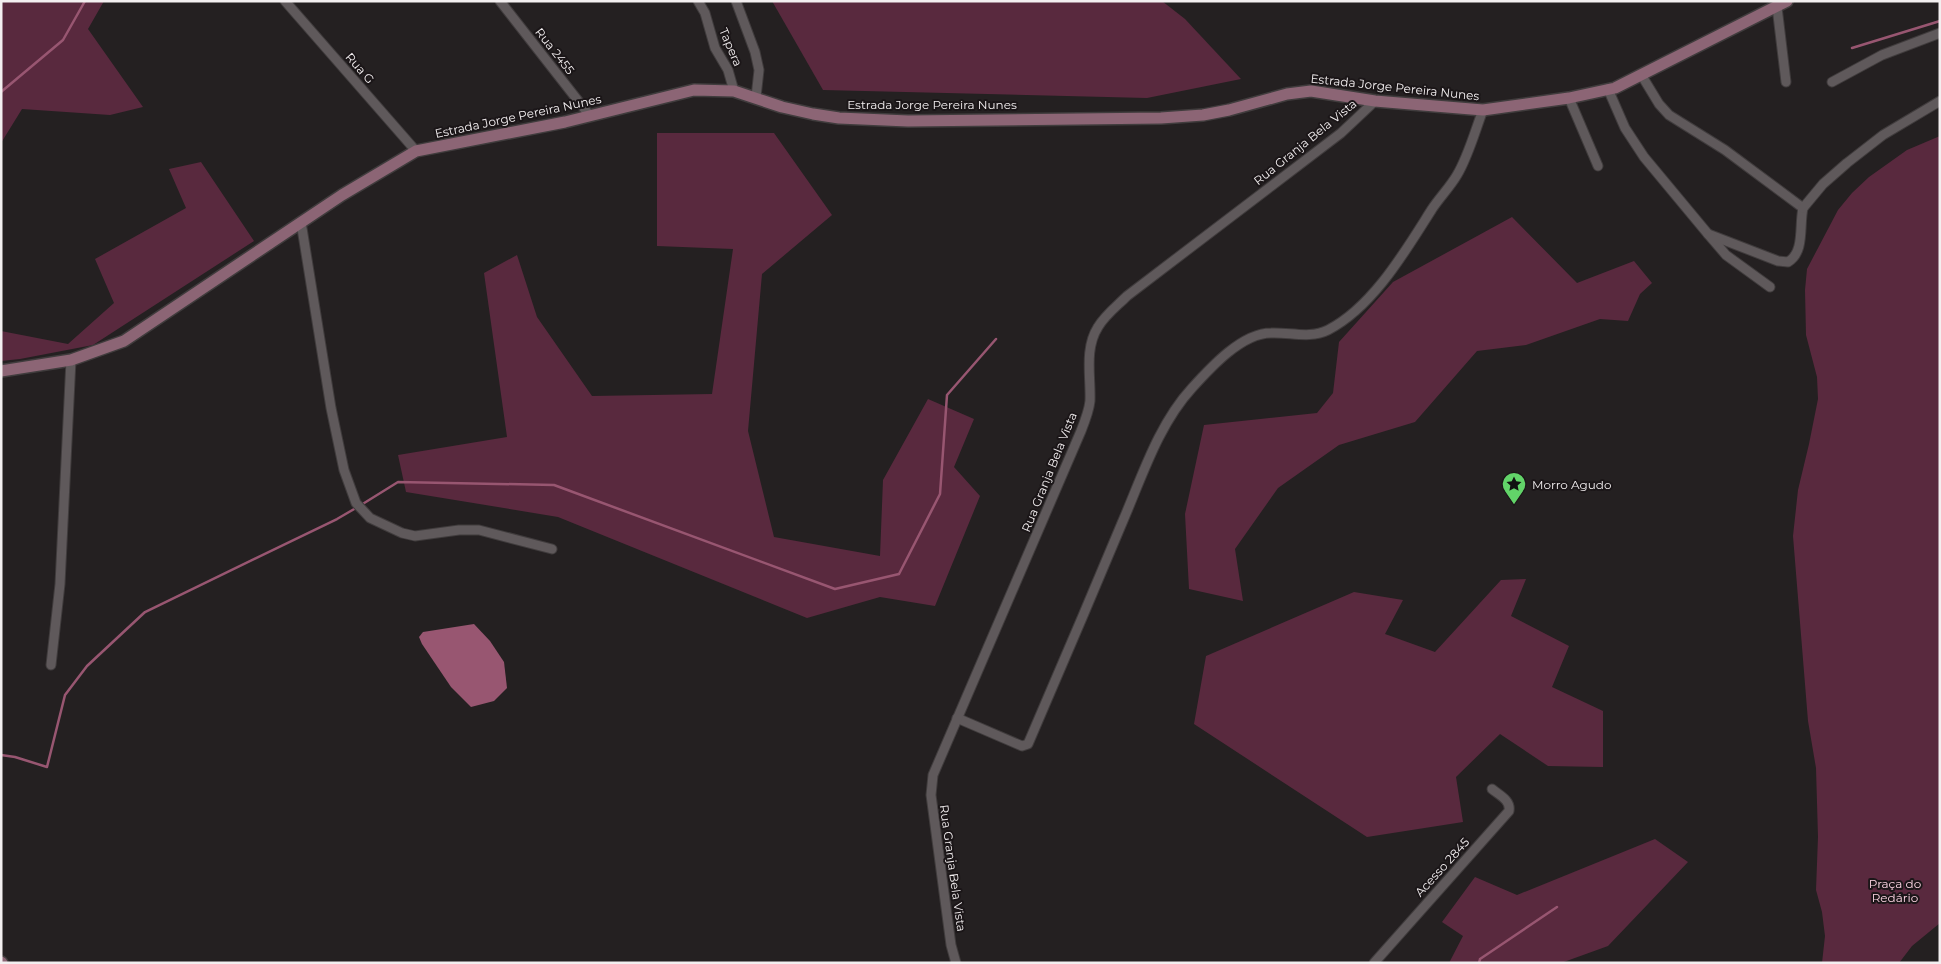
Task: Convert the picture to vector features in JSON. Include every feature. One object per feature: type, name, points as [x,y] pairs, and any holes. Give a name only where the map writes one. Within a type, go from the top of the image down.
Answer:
[{"type":"street","name":"Rua G","points":[[285,1],[416,151]]},
{"type":"street","name":"Rua 2455","points":[[500,1],[590,116]]},
{"type":"street","name":"Tapera","points":[[698,1],[705,13],[715,48],[728,70],[734,91]]},
{"type":"street","points":[[736,1],[755,52],[759,70],[756,97]]},
{"type":"street","name":"Estrada Jorge Pereira Nunes","points":[[1,371],[71,360],[124,341],[342,195],[416,151],[590,116],[694,90],[734,91],[782,107],[839,118],[908,121],[1161,118],[1203,115],[1287,94],[1311,91],[1375,101],[1483,110],[1569,98],[1608,89],[1642,76],[1704,42],[1787,1]]},
{"type":"street","points":[[1777,7],[1786,82]]},
{"type":"street","points":[[1832,82],[1882,55],[1940,33]]},
{"type":"street","points":[[1642,76],[1659,104],[1669,115],[1725,150],[1803,208]]},
{"type":"street","points":[[1608,89],[1625,128],[1644,157],[1726,255],[1770,287]]},
{"type":"street","points":[[1569,98],[1598,166]]},
{"type":"street","name":"Rua Granja Bela Vista","points":[[956,963],[947,916],[931,787],[957,718],[1081,431],[1090,402],[1091,341],[1096,329],[1107,315],[1128,296],[1341,133],[1375,101]]},
{"type":"street","points":[[1708,234],[1778,261],[1788,262],[1794,258],[1798,249],[1803,208],[1822,184],[1846,163],[1884,135],[1940,101]]},
{"type":"street","points":[[957,718],[1022,746],[1028,744],[1145,469],[1172,412],[1219,360],[1251,337],[1273,332],[1312,335],[1328,330],[1347,317],[1363,302],[1396,266],[1434,206],[1457,175],[1483,110]]},
{"type":"street","points":[[301,222],[331,408],[344,470],[356,503],[370,518],[402,533],[416,536],[458,530],[479,530],[552,549]]},
{"type":"street","points":[[51,665],[62,554],[71,360]]},
{"type":"street","name":"Acesso 2845","points":[[1374,963],[1509,811],[1510,806],[1508,802],[1492,789]]},
{"type":"green space","points":[[1,1],[104,1],[88,29],[143,107],[110,115],[22,109],[1,143]]},
{"type":"green space","points":[[772,1],[1162,1],[1185,19],[1241,79],[1147,98],[823,90]]},
{"type":"green space","points":[[657,133],[774,133],[832,215],[762,274],[748,431],[774,537],[880,556],[883,480],[928,399],[974,419],[954,467],[980,496],[935,606],[880,597],[807,618],[558,517],[406,492],[398,455],[507,437],[484,273],[517,255],[537,317],[592,396],[712,394],[733,249],[657,246]]},
{"type":"green space","name":"Praça do Redário","points":[[1940,136],[1940,923],[1912,946],[1899,963],[1822,963],[1825,936],[1822,912],[1816,890],[1818,837],[1816,768],[1808,721],[1793,536],[1798,490],[1818,399],[1817,377],[1806,335],[1805,290],[1807,269],[1838,210],[1852,193],[1869,177],[1907,150]]},
{"type":"green space","points":[[201,162],[254,241],[93,345],[1,361],[1,331],[68,344],[114,303],[95,259],[186,208],[169,169]]},
{"type":"green space","points":[[1512,217],[1577,283],[1634,261],[1652,283],[1640,294],[1628,321],[1600,319],[1526,345],[1477,351],[1415,422],[1339,445],[1278,488],[1235,549],[1243,601],[1189,589],[1185,514],[1204,425],[1317,413],[1333,393],[1339,342],[1393,282]]},
{"type":"green space","points":[[1526,579],[1511,616],[1569,646],[1552,687],[1603,711],[1603,767],[1548,766],[1500,734],[1456,777],[1463,822],[1367,837],[1194,724],[1206,656],[1354,592],[1403,600],[1385,634],[1435,652],[1501,580]]},
{"type":"green space","points":[[1655,839],[1688,862],[1608,946],[1561,963],[1449,963],[1463,936],[1442,922],[1475,877],[1517,895]]},
{"type":"shaded area","points":[[474,624],[490,641],[504,662],[507,688],[494,701],[471,707],[451,687],[419,637],[423,632]]},
{"type":"waterway","points":[[1,92],[63,40],[85,1]]},
{"type":"waterway","points":[[1852,48],[1940,21]]},
{"type":"waterway","points":[[361,505],[398,482],[554,485],[835,589],[899,574],[940,494],[947,395],[996,339]]},
{"type":"waterway","points":[[1,755],[15,757],[47,767],[65,695],[87,666],[145,612],[356,508]]},
{"type":"waterway","points":[[1479,963],[1480,959],[1557,907]]},
{"type":"place","name":"Morro Agudo","points":[[1514,505]]}]
